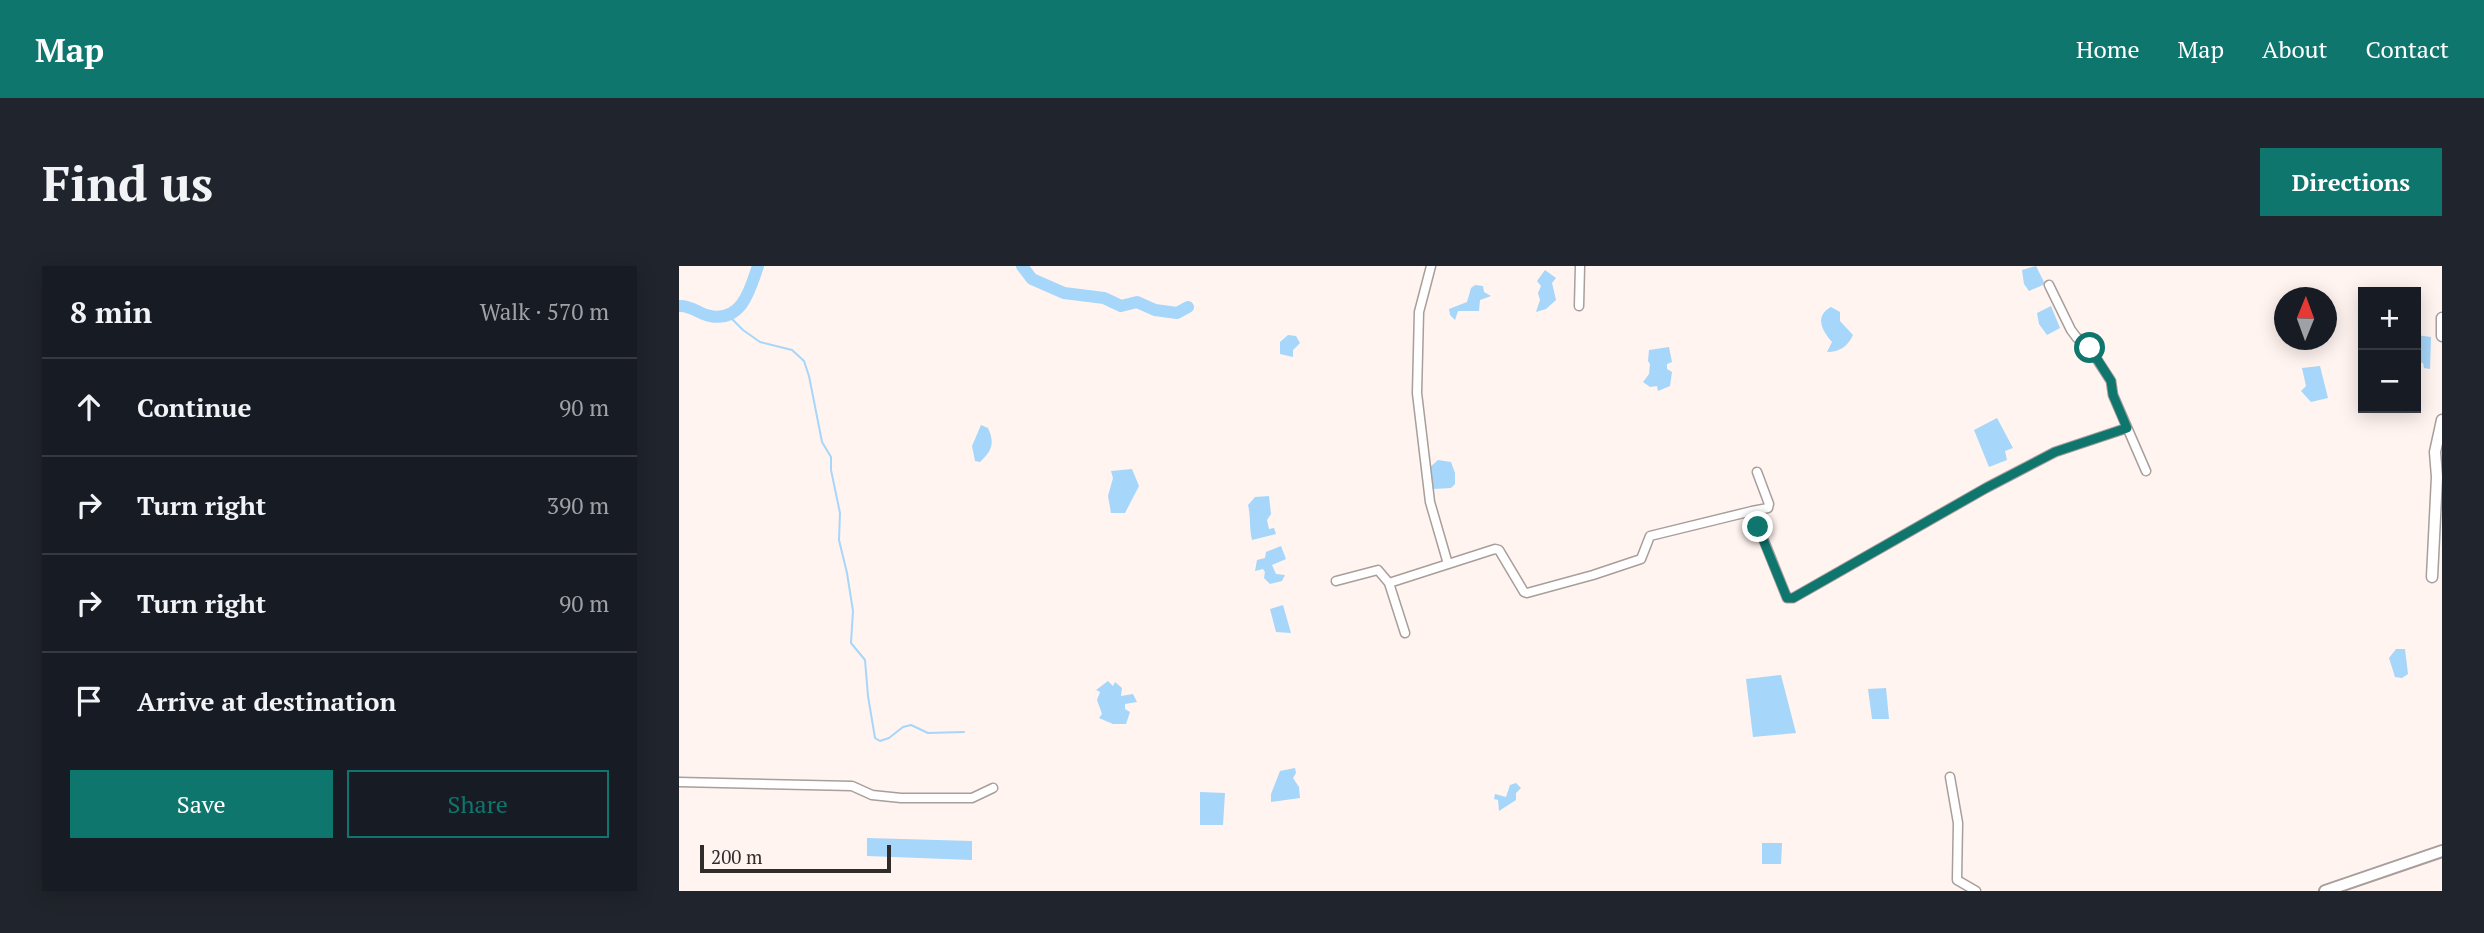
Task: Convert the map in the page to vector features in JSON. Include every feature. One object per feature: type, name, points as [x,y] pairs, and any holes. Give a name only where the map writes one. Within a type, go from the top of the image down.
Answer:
[{"type":"main road","points":[[2325,891],[2442,851]]},
{"type":"street","points":[[1431,266],[1419,312],[1417,393],[1430,502],[1448,564]]},
{"type":"street","points":[[1580,266],[1580,306]]},
{"type":"street","points":[[2049,285],[2071,330],[2077,338],[2085,341],[2111,381],[2113,395],[2146,471]]},
{"type":"street","points":[[2442,318],[2442,336]]},
{"type":"street","points":[[2432,577],[2437,477],[2435,452],[2442,420]]},
{"type":"street","points":[[1752,511],[1787,598],[1793,598],[1986,488],[2055,452],[2127,428]]},
{"type":"street","points":[[1389,583],[1491,550],[1499,550],[1527,593],[1593,575],[1641,559],[1650,536],[1768,508],[1757,471]]},
{"type":"street","points":[[1336,581],[1376,569],[1389,583],[1405,633]]},
{"type":"street","points":[[1950,777],[1958,823],[1957,880],[1976,891]]},
{"type":"street","points":[[679,782],[852,786],[872,795],[901,798],[972,798],[993,788]]},
{"type":"water","points":[[2036,266],[2045,284],[2029,291],[2024,284],[2022,270]]},
{"type":"water","points":[[1545,270],[1556,278],[1552,283],[1556,300],[1546,309],[1536,312],[1541,286],[1537,281]]},
{"type":"water","points":[[1475,285],[1483,286],[1484,292],[1491,296],[1480,300],[1479,311],[1458,311],[1455,320],[1449,309],[1467,302],[1471,288]]},
{"type":"water","points":[[2051,306],[2060,328],[2047,335],[2039,324],[2037,313]]},
{"type":"water","points":[[1831,307],[1840,312],[1840,321],[1853,335],[1843,348],[1827,352],[1832,342],[1825,333],[1821,319]]},
{"type":"water","points":[[1288,335],[1296,336],[1300,343],[1293,350],[1293,357],[1280,354],[1280,342]]},
{"type":"water","points":[[2421,336],[2431,337],[2430,369],[2424,368]]},
{"type":"water","points":[[1669,347],[1672,362],[1667,364],[1667,369],[1672,372],[1670,386],[1658,391],[1657,386],[1650,387],[1643,382],[1649,374],[1649,350]]},
{"type":"water","points":[[2320,366],[2328,398],[2311,402],[2301,391],[2306,386],[2302,368]]},
{"type":"water","points":[[1997,418],[2013,448],[2005,451],[2007,460],[1989,467],[1974,430]]},
{"type":"water","points":[[981,425],[988,428],[992,442],[990,450],[980,462],[975,461],[972,446]]},
{"type":"water","points":[[1438,460],[1451,462],[1455,484],[1451,488],[1433,489],[1429,468]]},
{"type":"water","points":[[1132,469],[1139,486],[1125,513],[1111,513],[1108,496],[1113,478],[1111,471]]},
{"type":"water","points":[[1269,496],[1271,514],[1267,520],[1269,529],[1274,528],[1276,534],[1252,540],[1248,505],[1255,497]]},
{"type":"water","points":[[1281,546],[1286,559],[1272,565],[1276,574],[1285,575],[1282,581],[1270,584],[1264,578],[1263,569],[1255,571],[1257,560],[1265,558],[1266,552]]},
{"type":"water","points":[[1283,605],[1291,633],[1276,632],[1270,609]]},
{"type":"water","points":[[2396,649],[2405,649],[2408,674],[2402,678],[2395,677],[2389,658]]},
{"type":"water","points":[[1781,675],[1796,733],[1753,737],[1746,679]]},
{"type":"water","points":[[1108,681],[1113,686],[1115,682],[1122,688],[1121,696],[1133,694],[1137,702],[1125,704],[1125,709],[1130,712],[1126,724],[1113,724],[1099,718],[1102,714],[1097,700],[1100,692],[1096,690]]},
{"type":"water","points":[[1886,688],[1889,719],[1872,719],[1868,689]]},
{"type":"water","points":[[1295,768],[1293,778],[1299,787],[1300,798],[1271,802],[1271,794],[1280,771]]},
{"type":"water","points":[[1516,783],[1521,788],[1516,793],[1516,800],[1499,811],[1498,800],[1494,799],[1495,794],[1506,797],[1510,785]]},
{"type":"water","points":[[1200,792],[1225,793],[1223,825],[1200,825]]},
{"type":"water","points":[[867,838],[972,841],[972,860],[867,856]]},
{"type":"water","points":[[1762,843],[1782,843],[1781,864],[1762,864]]},
{"type":"waterway","points":[[679,306],[710,316],[730,314],[748,294],[758,266]]},
{"type":"waterway","points":[[1022,266],[1032,279],[1064,293],[1104,298],[1121,306],[1137,302],[1155,310],[1177,313],[1188,307]]},
{"type":"waterway","points":[[729,316],[760,342],[792,350],[804,361],[822,442],[831,457],[840,513],[839,540],[853,611],[851,643],[865,660],[875,738],[880,741],[889,738],[903,727],[911,725],[928,733],[964,732]]},
{"type":"route","points":[[1758,527],[1787,598],[1790,599],[2055,452],[2127,428],[2113,395],[2111,381],[2090,348]]}]
